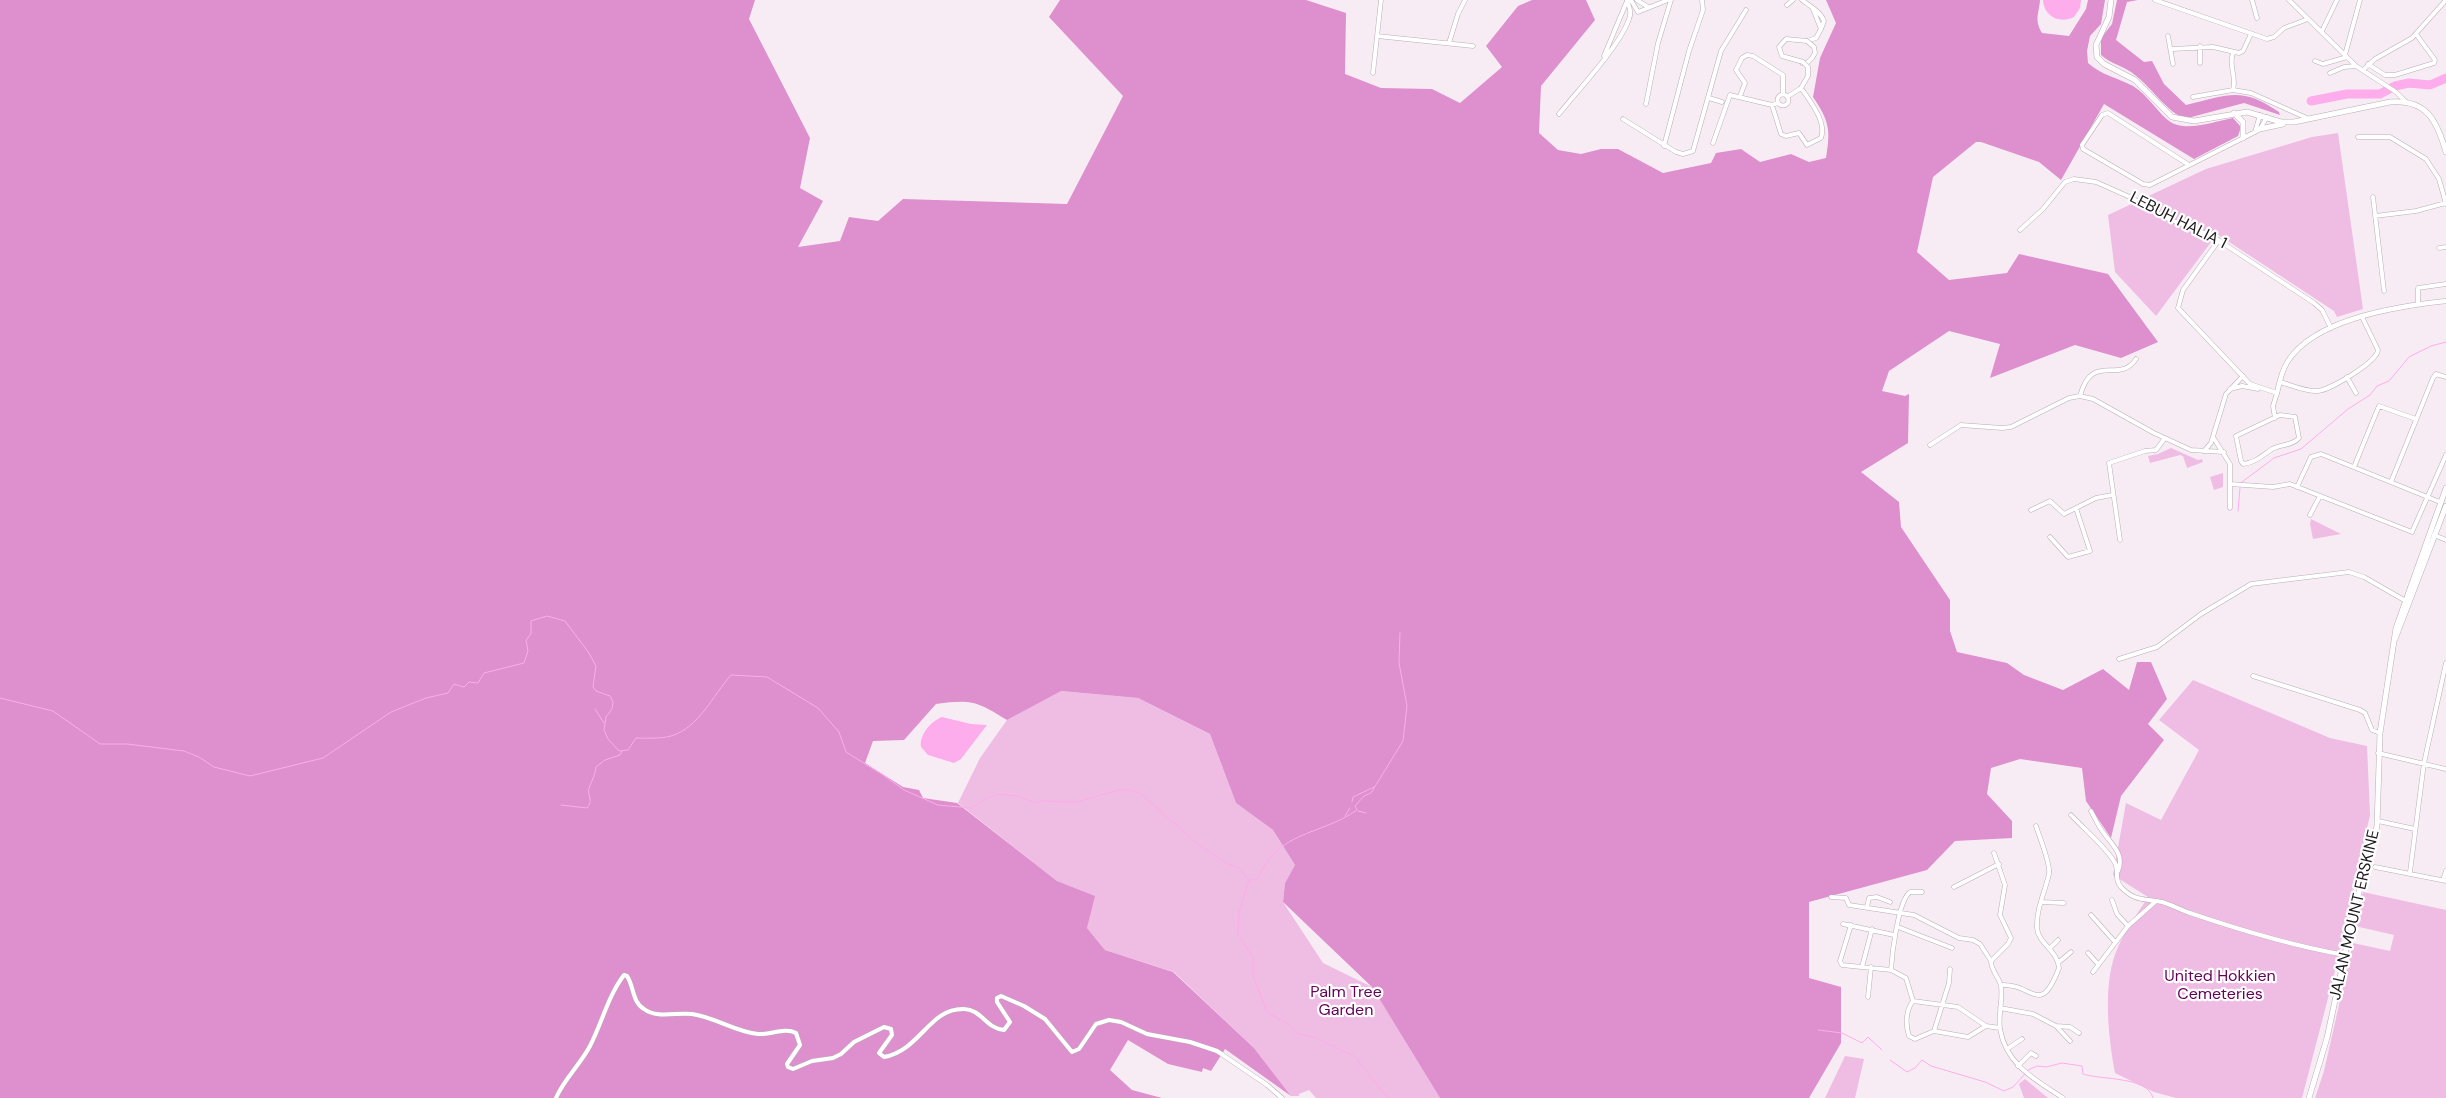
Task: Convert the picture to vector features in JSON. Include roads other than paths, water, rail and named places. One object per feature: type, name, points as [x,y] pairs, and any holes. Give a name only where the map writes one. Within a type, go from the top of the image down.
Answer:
[{"type":"main road","points":[[2111,0],[2109,17],[2096,45],[2100,61],[2135,80],[2166,112],[2178,120],[2194,121],[2234,113],[2260,115],[2288,122]]},
{"type":"main road","points":[[2260,129],[2288,122],[2311,120],[2380,104],[2406,102],[2422,108],[2430,115],[2438,127],[2446,152]]},
{"type":"main road","points":[[2234,113],[2243,122],[2243,138]]},
{"type":"main road","name":"JALAN MOUNT ERSKINE","points":[[2309,1098],[2327,1038],[2356,903],[2378,821],[2378,752],[2396,628],[2404,600],[2446,488]]},
{"type":"main road","points":[[2440,522],[2438,518],[2442,506],[2440,502],[2446,498]]},
{"type":"main road","name":"JALAN MOUNT ERSKINE","points":[[2394,640],[2424,568],[2446,506]]},
{"type":"main road","points":[[2404,616],[2407,604],[2404,600],[2408,598],[2418,574],[2424,568]]},
{"type":"street","points":[[1373,74],[1381,0]]},
{"type":"street","points":[[1449,43],[1458,14],[1465,0]]},
{"type":"street","points":[[1628,0],[1638,12],[1670,0]]},
{"type":"street","points":[[1603,59],[1628,0]]},
{"type":"street","points":[[1559,114],[1612,48],[1630,17],[1631,9],[1628,0]]},
{"type":"street","points":[[1637,0],[1648,7]]},
{"type":"street","points":[[1646,104],[1658,43],[1670,0]]},
{"type":"street","points":[[1664,146],[1689,51],[1703,10],[1702,0]]},
{"type":"street","points":[[1787,4],[1793,0]]},
{"type":"street","points":[[1772,106],[1778,102],[1778,97],[1785,96],[1801,88],[1808,76],[1808,67],[1803,62],[1785,58],[1779,51],[1779,47],[1786,39],[1807,41],[1814,47],[1815,53],[1807,63],[1803,64],[1782,57],[1778,50],[1780,45],[1786,39],[1813,40],[1824,22],[1802,0]]},
{"type":"street","points":[[2154,0],[2251,34],[2271,38],[2284,28],[2308,19]]},
{"type":"street","points":[[2252,0],[2257,18]]},
{"type":"street","points":[[2290,0],[2356,66],[2388,86],[2406,102]]},
{"type":"street","points":[[2322,32],[2337,0]]},
{"type":"street","points":[[2346,56],[2360,0]]},
{"type":"street","points":[[2363,70],[2368,64],[2416,34],[2446,2]]},
{"type":"street","points":[[1623,119],[1664,146],[1683,154],[1693,151],[1721,51],[1746,10]]},
{"type":"street","points":[[2172,49],[2200,46],[2224,49],[2233,53],[2243,51],[2251,34]]},
{"type":"street","points":[[2368,64],[2384,75],[2395,75],[2434,63],[2435,60],[2416,34]]},
{"type":"street","points":[[1377,36],[1473,46]]},
{"type":"street","points":[[2168,36],[2172,49],[2173,64]]},
{"type":"street","points":[[2200,46],[2200,62]]},
{"type":"street","points":[[2233,53],[2230,64],[2235,76],[2234,90]]},
{"type":"street","points":[[1740,96],[1745,83],[1736,70],[1742,58],[1747,55],[1752,56],[1783,75],[1786,104],[1782,106],[1778,102]]},
{"type":"street","points":[[2315,61],[2323,64],[2346,56]]},
{"type":"street","points":[[2330,73],[2344,67],[2356,66]]},
{"type":"street","points":[[1772,106],[1781,134],[1786,136],[1799,133],[1807,145],[1816,142],[1822,134],[1822,128],[1817,114],[1801,88]]},
{"type":"street","points":[[2193,97],[2234,90],[2251,93],[2311,120]]},
{"type":"street","points":[[1713,142],[1728,97],[1732,94],[1772,106]]},
{"type":"street","points":[[1709,98],[1722,102]]},
{"type":"street","points":[[2189,165],[2108,113],[2102,115],[2082,145],[2083,149],[2143,184],[2150,185],[2260,129],[2267,117]]},
{"type":"street","points":[[2254,132],[2260,115]]},
{"type":"street","points":[[2358,137],[2390,137],[2426,159],[2439,179],[2446,204],[2416,211],[2375,216]]},
{"type":"street","name":"LEBUH HALIA 1","points":[[2020,230],[2042,209],[2065,182],[2074,179],[2108,186],[2166,218],[2219,240],[2314,303],[2322,310],[2331,328]]},
{"type":"street","points":[[2373,197],[2384,291]]},
{"type":"street","points":[[2219,240],[2183,290],[2178,308],[2250,384],[2276,394]]},
{"type":"street","points":[[2439,248],[2446,247]]},
{"type":"street","points":[[2418,304],[2418,288],[2446,284]]},
{"type":"street","points":[[2275,418],[2273,409],[2280,382],[2287,362],[2298,350],[2331,328],[2362,317],[2418,304],[2446,301]]},
{"type":"street","points":[[2280,382],[2318,391],[2328,388],[2373,360],[2378,354],[2362,317]]},
{"type":"street","points":[[2080,396],[2085,381],[2092,373],[2128,368],[2136,359]]},
{"type":"street","points":[[2391,482],[2433,378],[2436,374],[2446,377]]},
{"type":"street","points":[[2199,452],[2208,448],[2229,390],[2243,376]]},
{"type":"street","points":[[2347,377],[2356,392]]},
{"type":"street","points":[[2229,390],[2242,386],[2262,389]]},
{"type":"street","points":[[1930,445],[1961,425],[1974,424],[2002,428],[2011,427],[2070,398],[2080,396],[2094,399],[2165,438],[2199,452],[2224,452]]},
{"type":"street","points":[[2354,467],[2379,406],[2416,419]]},
{"type":"street","points":[[2286,415],[2295,417],[2299,438],[2290,444],[2274,449],[2253,462],[2243,464],[2236,436],[2275,418],[2286,415]]},
{"type":"street","points":[[2213,437],[2230,464],[2230,508]]},
{"type":"street","points":[[2120,540],[2112,495],[2110,463],[2145,451],[2156,450],[2165,438]]},
{"type":"street","points":[[2297,487],[2311,457],[2315,454],[2321,454],[2440,502]]},
{"type":"street","points":[[2230,484],[2276,487],[2287,484],[2412,532],[2446,455]]},
{"type":"street","points":[[2031,510],[2050,501],[2063,514],[2096,498],[2112,495]]},
{"type":"street","points":[[2310,515],[2320,496]]},
{"type":"street","points":[[2050,537],[2068,557],[2090,552],[2076,508]]},
{"type":"street","points":[[2429,533],[2446,540]]},
{"type":"street","points":[[2120,659],[2157,647],[2201,614],[2253,584],[2349,572],[2364,577],[2404,600]]},
{"type":"street","points":[[2410,872],[2424,763],[2446,663]]},
{"type":"street","points":[[2253,676],[2365,712],[2372,730],[2380,733]]},
{"type":"street","points":[[2378,752],[2446,769]]},
{"type":"street","points":[[2092,811],[2103,832],[2116,848],[2120,858],[2116,880],[2119,886],[2133,897],[2143,901],[2158,902],[2262,935],[2345,955]]},
{"type":"street","points":[[2071,815],[2113,859],[2118,871]]},
{"type":"street","points":[[2378,821],[2415,830]]},
{"type":"street","points":[[2001,985],[2035,995],[2042,994],[2053,985],[2059,968],[2059,962],[2037,930],[2049,869],[2036,826]]},
{"type":"street","points":[[1991,961],[2008,944],[2011,938],[2000,915],[2005,885],[1994,853]]},
{"type":"street","points":[[1954,886],[1999,864]]},
{"type":"street","points":[[2375,867],[2410,872],[2444,881],[2446,871]]},
{"type":"street","points":[[1891,970],[1894,935],[1907,894],[1922,892]]},
{"type":"street","points":[[1831,896],[1843,897],[1849,905],[1914,915],[1959,938],[1974,940],[1980,944],[1991,961],[1991,966],[2001,985],[2000,1028],[2007,1049],[2018,1066],[2063,1098]]},
{"type":"street","points":[[1867,908],[1869,898],[1873,897],[1890,902]]},
{"type":"street","points":[[2112,900],[2117,914],[2128,926]]},
{"type":"street","points":[[2041,902],[2064,903]]},
{"type":"street","points":[[2093,972],[2128,926],[2144,910],[2158,902]]},
{"type":"street","points":[[2091,915],[2115,942]]},
{"type":"street","points":[[1843,924],[1894,935]]},
{"type":"street","points":[[1851,925],[1840,962],[1843,965],[1891,970],[1906,978],[1913,1001]]},
{"type":"street","points":[[1898,927],[1952,948]]},
{"type":"street","points":[[1862,967],[1872,929]]},
{"type":"street","points":[[2050,948],[2058,940]]},
{"type":"street","points":[[2059,962],[2071,952]]},
{"type":"street","points":[[2088,953],[2098,964]]},
{"type":"street","points":[[1868,997],[1871,967]]},
{"type":"street","points":[[1934,1032],[1943,1004],[1950,970]]},
{"type":"street","points":[[556,1098],[560,1088],[590,1047],[604,1012],[624,976],[627,976],[630,981],[640,1006],[652,1014],[692,1014],[749,1033],[762,1034],[788,1031],[796,1033],[800,1044],[787,1064],[788,1067],[794,1069],[812,1061],[833,1058],[841,1054],[854,1042],[884,1027],[891,1029],[892,1035],[879,1053],[884,1057],[893,1055],[916,1041],[934,1019],[946,1012],[963,1009],[977,1014],[994,1028],[1004,1030],[1010,1022],[997,1002],[997,998],[1001,996],[1024,1006],[1045,1019],[1072,1052],[1079,1049],[1096,1024],[1109,1020],[1121,1022],[1147,1034],[1190,1042],[1217,1051],[1267,1085],[1282,1098]]},
{"type":"street","points":[[1913,1001],[1943,1004],[1958,1008],[1986,1026],[2000,1028]]},
{"type":"street","points":[[1913,1001],[1907,1008],[1909,1036],[1918,1040],[1934,1032],[1968,1037],[1976,1034],[1986,1026]]},
{"type":"street","points":[[2000,1008],[2033,1014],[2056,1026],[2070,1041]]},
{"type":"street","points":[[2056,1026],[2065,1025],[2079,1033]]},
{"type":"street","points":[[2007,1049],[2022,1040]]},
{"type":"street","points":[[2018,1066],[2031,1053],[2036,1056]]},
{"type":"waterway","points":[[2311,101],[2347,94],[2380,94],[2395,86],[2409,83],[2430,85],[2446,78]]},
{"type":"waterway","points":[[2242,482],[2274,458],[2301,449],[2348,409],[2370,395],[2377,386],[2389,381],[2409,357],[2431,346],[2446,342]]},
{"type":"waterway","points":[[2238,511],[2240,488]]},
{"type":"waterway","points":[[0,698],[53,711],[100,744],[127,744],[184,751],[199,757],[214,767],[250,776],[323,758],[391,712],[426,698],[448,693],[454,684],[464,687],[469,682],[478,683],[484,673],[524,663],[528,651],[526,640],[531,634],[531,621],[547,616],[565,621],[589,653],[596,666],[593,687],[596,691],[610,696],[613,702],[612,709],[606,717],[604,730],[608,739],[619,751],[628,750],[636,738],[662,738],[681,732],[690,726],[705,710],[731,675],[767,677],[818,708],[839,732],[846,752],[904,790],[938,805],[971,808],[989,797],[1001,794],[1016,796],[1036,803],[1043,801],[1077,802],[1119,790],[1129,790],[1141,794],[1199,845],[1226,863],[1239,868],[1249,880],[1239,912],[1238,934],[1253,958],[1253,975],[1267,1012],[1290,1025],[1298,1033],[1316,1038],[1354,1056],[1388,1098]]},
{"type":"waterway","points":[[1251,880],[1257,880],[1266,863],[1276,851],[1288,843],[1342,819],[1357,810],[1355,806],[1364,796],[1371,793],[1403,741],[1407,706],[1399,663],[1400,632]]},
{"type":"waterway","points":[[595,709],[604,723]]},
{"type":"waterway","points":[[561,805],[587,808],[590,803],[589,788],[596,767],[605,760],[620,755],[622,751]]},
{"type":"waterway","points":[[1352,802],[1353,797],[1374,787]]},
{"type":"waterway","points":[[1345,816],[1350,808]]},
{"type":"waterway","points":[[1358,811],[1366,813]]},
{"type":"waterway","points":[[1818,1030],[1842,1033],[1862,1043],[1868,1037],[1882,1050]]},
{"type":"waterway","points":[[1890,1060],[1907,1072],[1915,1068],[1922,1060],[1931,1066],[1985,1082],[2004,1091],[2013,1087],[2025,1074]]},
{"type":"waterway","points":[[2028,1070],[2037,1066],[2046,1067],[2062,1063],[2082,1066],[2083,1074],[2133,1082],[2149,1091],[2153,1098]]},
{"type":"park label","name":"United Hokkien Cemeteries","points":[[2220,986]]},
{"type":"park label","name":"Palm Tree Garden","points":[[1346,1002]]}]
